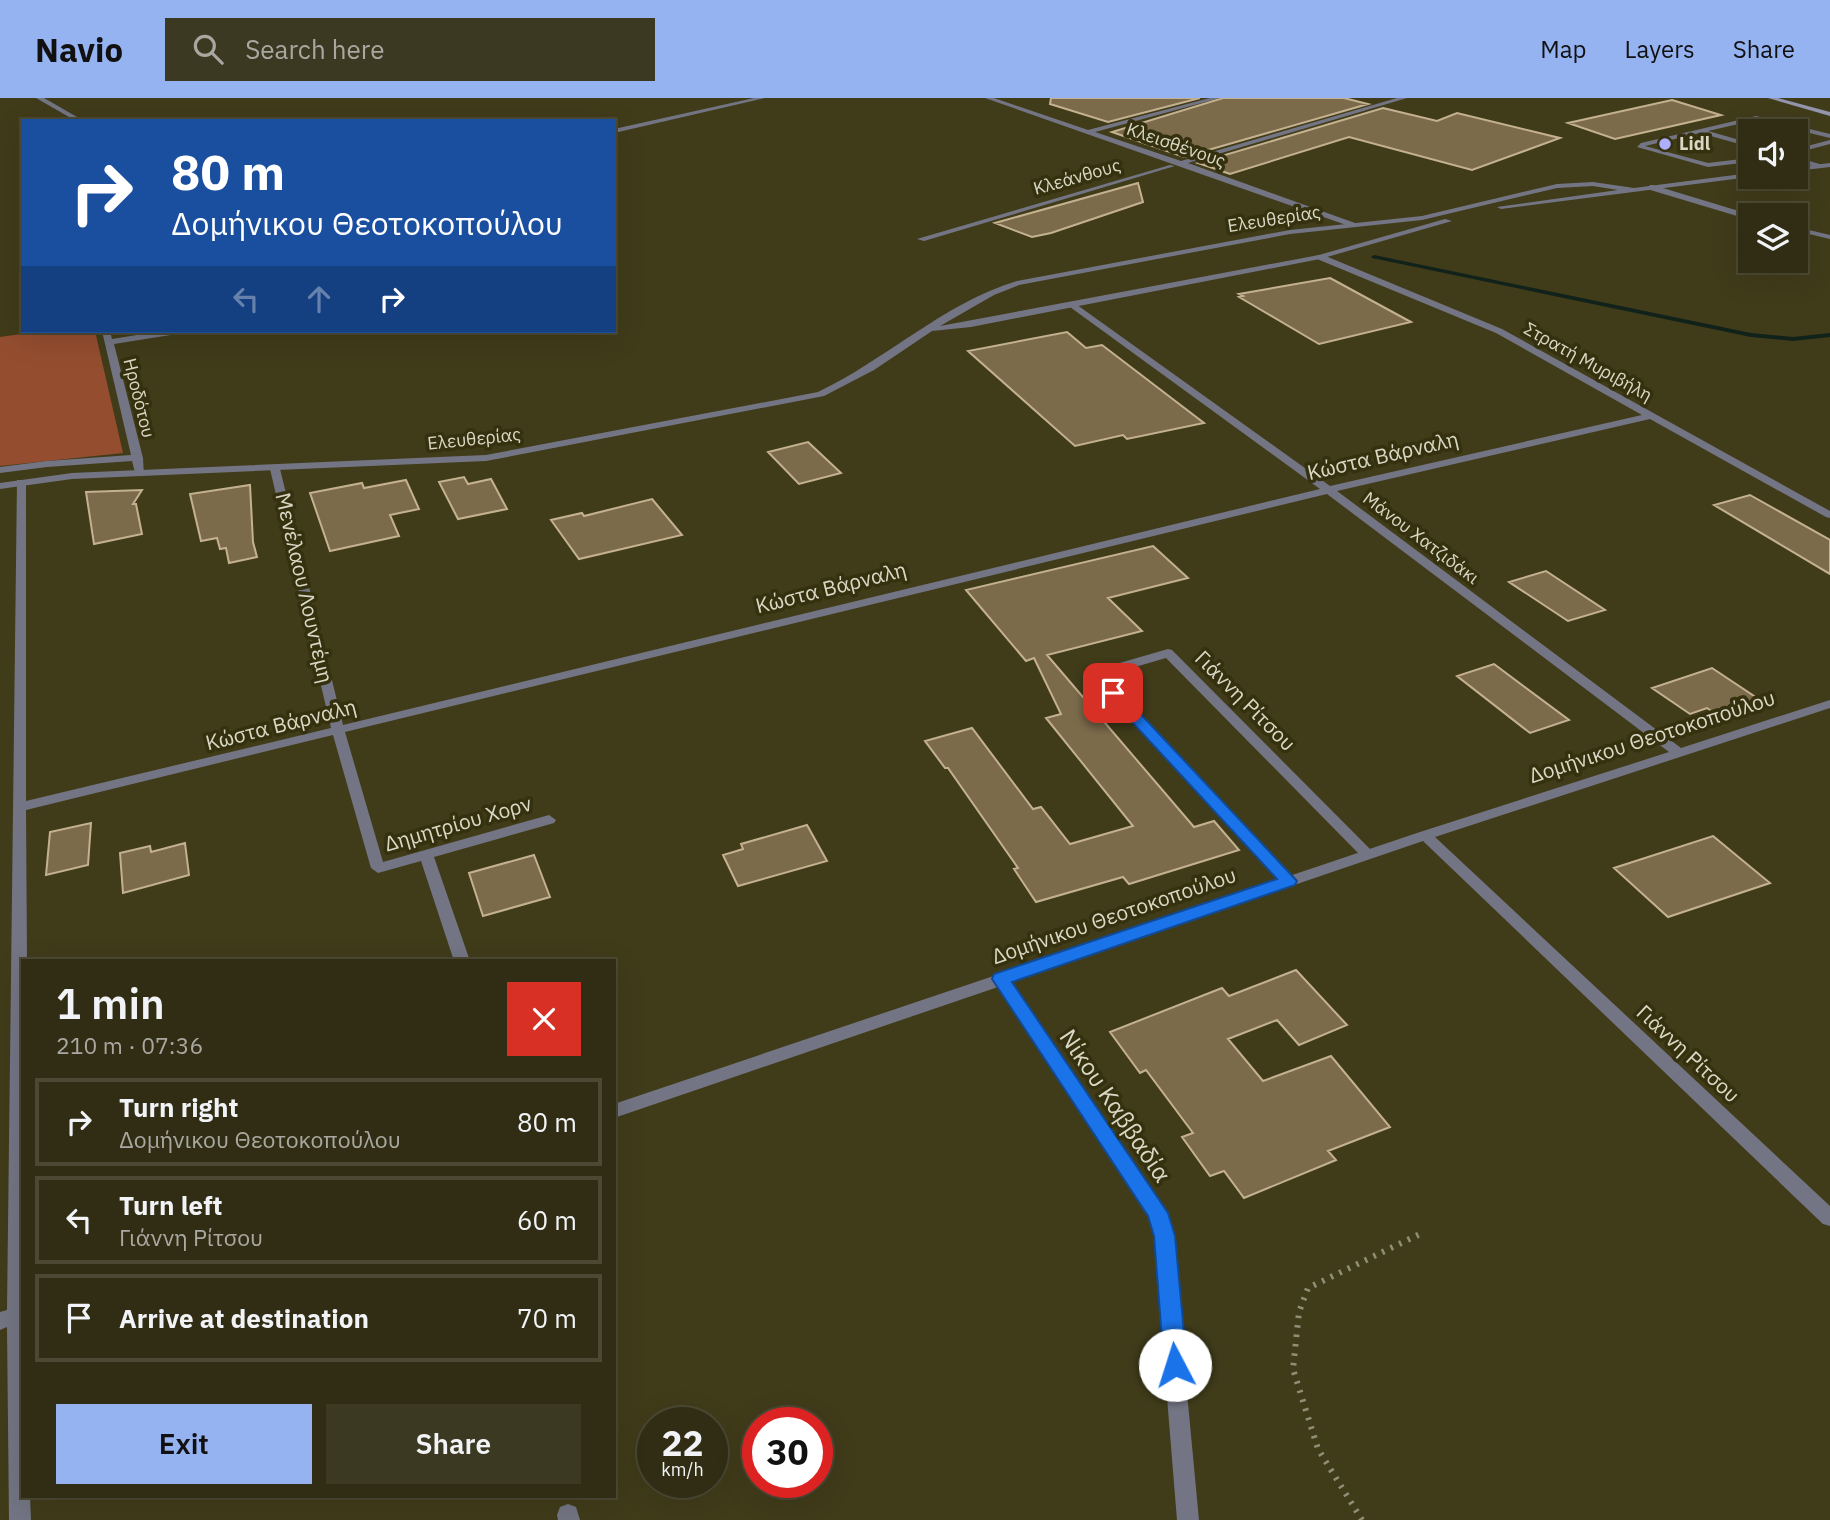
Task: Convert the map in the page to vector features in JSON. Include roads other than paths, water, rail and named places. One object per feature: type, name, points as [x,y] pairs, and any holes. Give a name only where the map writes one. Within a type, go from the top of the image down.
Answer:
[{"type":"main road","points":[[1771,98],[1830,114]]},
{"type":"street","points":[[39,98],[77,119]]},
{"type":"street","points":[[616,131],[762,98]]},
{"type":"street","name":"Κλεισθένους","points":[[988,98],[1181,163],[1352,225]]},
{"type":"street","points":[[1088,132],[1217,98]]},
{"type":"street","name":"Κλεάνθους","points":[[921,239],[1404,98]]},
{"type":"street","points":[[1003,103],[1014,101]]},
{"type":"street","points":[[1738,161],[1708,165],[1640,147],[1643,144],[1756,118],[1830,136]]},
{"type":"street","points":[[1700,131],[1738,142]]},
{"type":"street","points":[[1808,148],[1830,142]]},
{"type":"street","points":[[1808,162],[1821,166]]},
{"type":"street","points":[[1808,168],[1830,165]]},
{"type":"street","name":"Ελευθερίας","points":[[929,329],[971,324],[1320,257],[1488,210],[1738,176]]},
{"type":"street","name":"Ελευθερίας","points":[[0,486],[72,476],[499,457],[809,398],[844,384],[994,291],[1017,283],[1265,236],[1422,218],[1557,186],[1593,184],[1634,190]]},
{"type":"street","points":[[1650,187],[1738,213]]},
{"type":"street","points":[[1808,232],[1830,237]]},
{"type":"street","name":"Στρατή Μυριβήλη","points":[[1320,257],[1499,331],[1830,516]]},
{"type":"street","name":"Μάνου Χατζιδάκι","points":[[1073,305],[1326,488],[1678,752]]},
{"type":"street","name":"Ηροδότου","points":[[107,333],[140,474]]},
{"type":"street","points":[[109,342],[165,333]]},
{"type":"street","name":"Κώστα Βάρναλη","points":[[20,807],[338,731],[917,586],[1326,488],[1653,415]]},
{"type":"street","points":[[0,470],[138,458]]},
{"type":"street","name":"Μενέλαου Λουντέμη","points":[[275,469],[338,731],[378,868]]},
{"type":"street","points":[[20,1520],[13,1316],[20,807],[21,482]]},
{"type":"street","name":"Γιάννη Ρίτσου","points":[[1289,881],[1096,674],[1168,653],[1367,855]]},
{"type":"street","name":"Δομήνικου Θεοτοκοπούλου","points":[[616,1110],[1425,835],[1830,704]]},
{"type":"street","name":"Δημητρίου Χορν","points":[[378,868],[549,820]]},
{"type":"street","name":"Γιάννη Ρίτσου","points":[[1425,835],[1830,1218]]},
{"type":"street","points":[[426,855],[461,959]]},
{"type":"street","name":"Νίκου Καββαδία","points":[[1001,979],[1162,1223],[1188,1520]]},
{"type":"waterway","points":[[1374,257],[1751,335],[1793,339],[1830,335]]},
{"type":"place","name":"Lidl","points":[[1665,144]]}]
